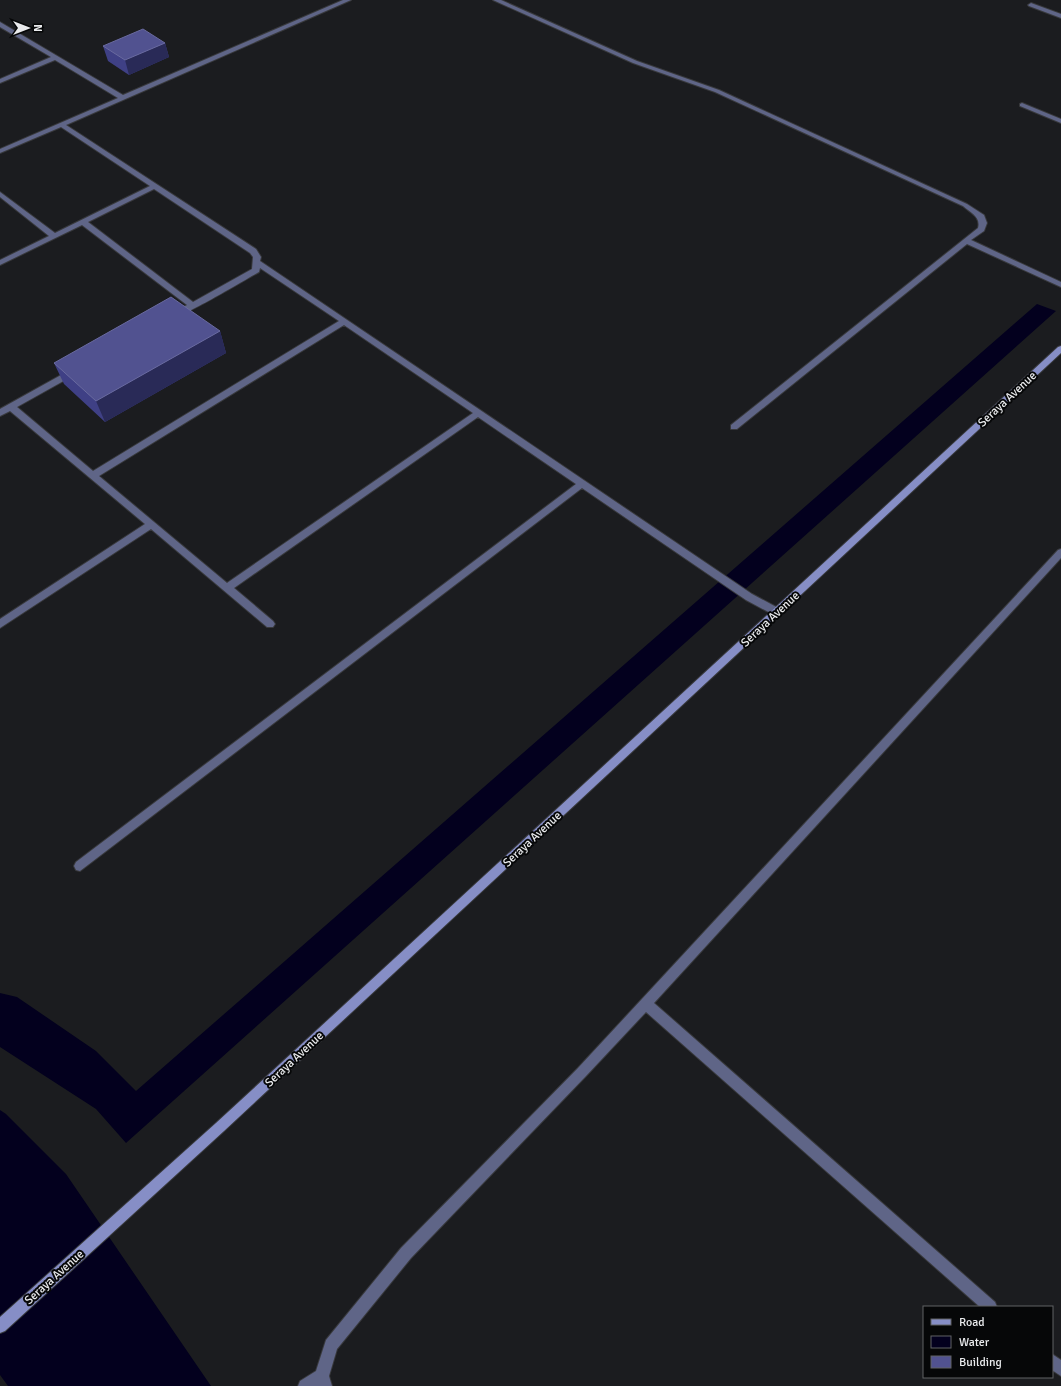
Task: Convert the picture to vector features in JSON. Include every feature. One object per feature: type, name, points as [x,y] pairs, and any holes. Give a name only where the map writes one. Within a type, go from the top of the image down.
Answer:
[{"type":"street","name":"Seraya Avenue","points":[[0,1326],[220,1127],[1061,349]]},
{"type":"lane","points":[[0,151],[348,0]]},
{"type":"lane","points":[[496,0],[635,62],[717,91],[965,205],[982,217],[983,222],[981,229],[734,427]]},
{"type":"lane","points":[[1031,5],[1061,16]]},
{"type":"lane","points":[[0,24],[54,58],[123,98]]},
{"type":"lane","points":[[0,81],[54,58]]},
{"type":"lane","points":[[1022,105],[1061,121]]},
{"type":"lane","points":[[62,125],[253,251],[257,257],[258,263],[256,270],[166,321]]},
{"type":"lane","points":[[0,263],[155,186]]},
{"type":"lane","points":[[0,194],[54,236]]},
{"type":"lane","points":[[83,222],[193,306]]},
{"type":"lane","points":[[966,241],[1061,285]]},
{"type":"lane","points":[[258,263],[477,414],[583,483],[749,597],[777,612]]},
{"type":"lane","points":[[93,475],[344,321]]},
{"type":"lane","points":[[0,413],[78,370]]},
{"type":"lane","points":[[11,407],[270,624]]},
{"type":"lane","points":[[227,588],[477,414]]},
{"type":"lane","points":[[80,866],[583,483]]},
{"type":"lane","points":[[0,624],[151,525]]},
{"type":"lane","points":[[305,1386],[323,1381],[331,1345],[406,1253],[576,1078],[1061,552]]},
{"type":"lane","points":[[645,1003],[989,1306]]},
{"type":"lane","points":[[1053,1362],[1061,1369]]},
{"type":"water","points":[[1037,304],[1056,311],[126,1143],[96,1109],[0,1047],[0,993],[17,997],[96,1051],[136,1091]]},
{"type":"water","points":[[0,1110],[6,1114],[66,1174],[211,1386],[8,1386],[0,1375]]},
{"type":"building","points":[[143,29],[165,43],[125,60],[103,46]]},
{"type":"building","points":[[171,297],[220,331],[96,401],[54,363]]}]
